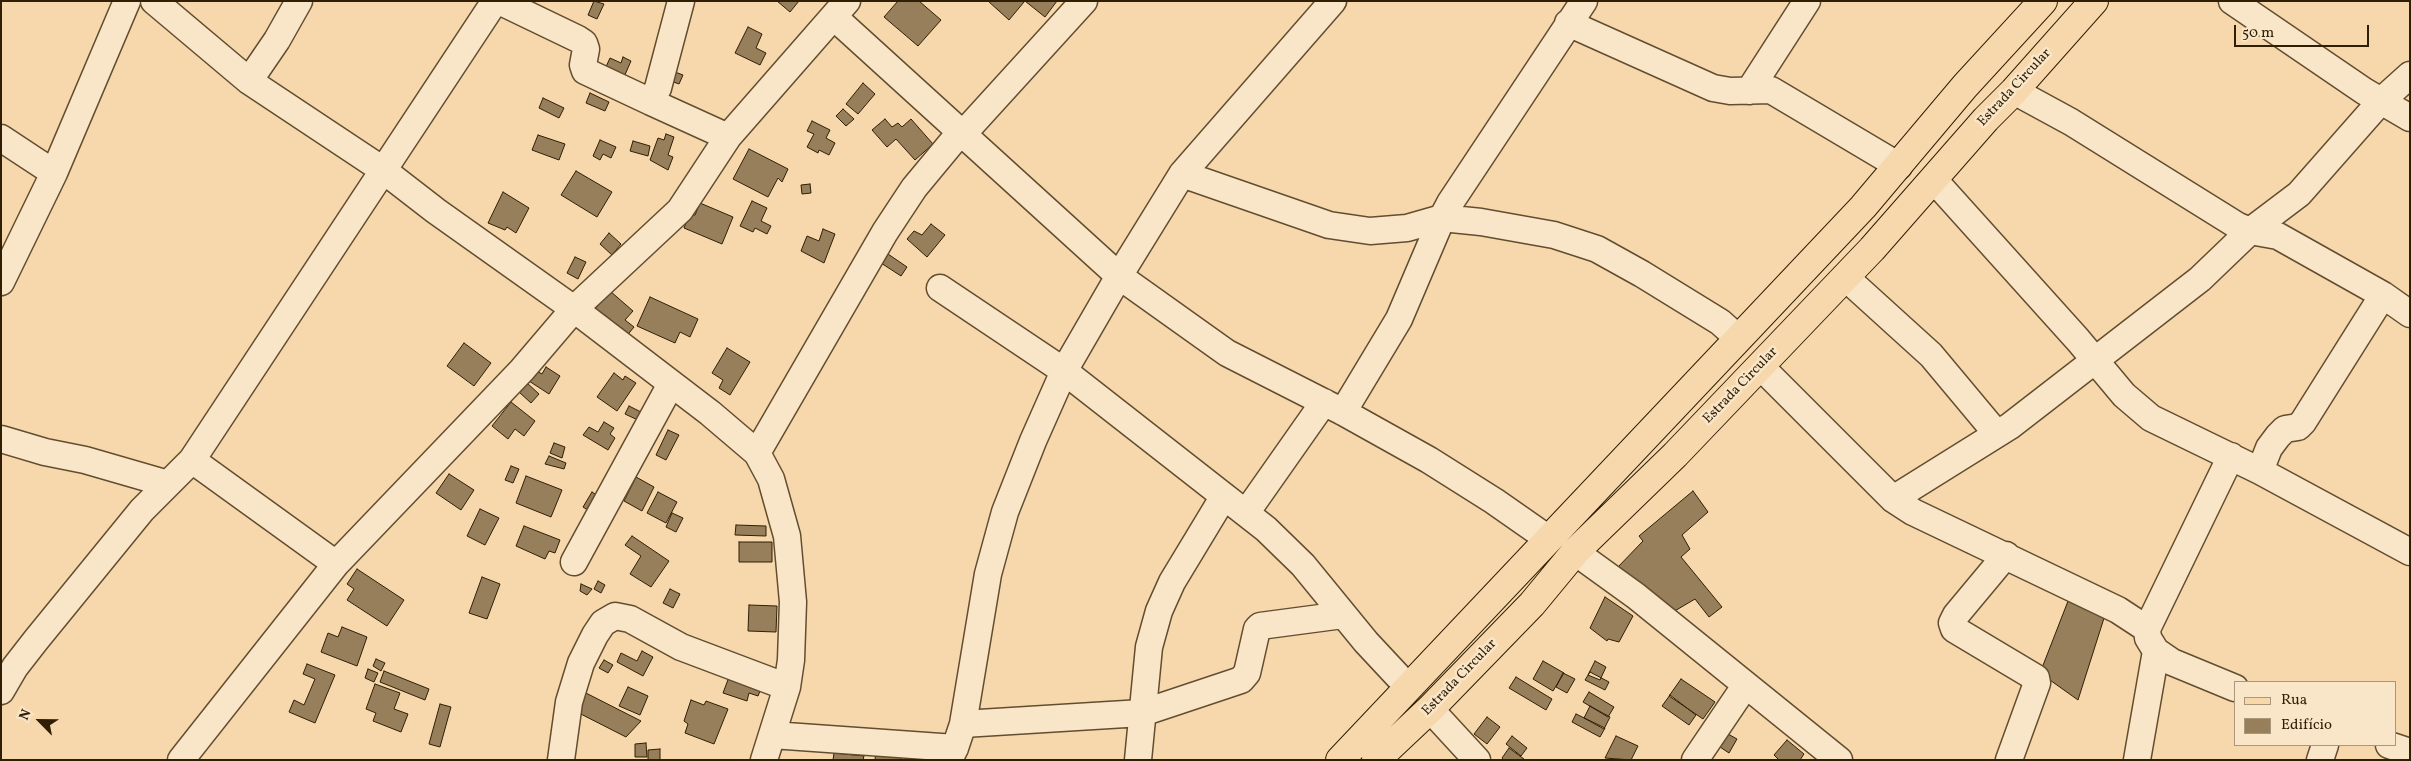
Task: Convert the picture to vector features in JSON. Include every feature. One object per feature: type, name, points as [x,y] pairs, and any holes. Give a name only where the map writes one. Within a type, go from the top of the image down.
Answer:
[{"type":"main road","points":[[1340,760],[1863,207],[1965,86],[2043,1]]},
{"type":"main road","name":"Estrada Circular","points":[[1376,760],[1430,709],[1532,604],[1575,552],[1675,454],[1846,277],[2094,1]]},
{"type":"street","points":[[1,282],[54,173],[127,1]]},
{"type":"street","points":[[154,1],[249,81],[383,170],[436,212],[574,309],[757,453],[772,479],[786,536],[793,602],[791,660],[787,687],[764,760]]},
{"type":"street","points":[[249,81],[277,40],[299,1]]},
{"type":"street","points":[[1,691],[15,667],[36,640],[142,510],[192,460],[497,1],[584,43],[586,49],[583,65],[585,71],[728,137]]},
{"type":"street","points":[[652,102],[658,88],[681,1]]},
{"type":"street","points":[[757,453],[885,232],[914,188],[948,147],[962,135],[1084,1]]},
{"type":"street","points":[[956,744],[988,574],[1005,512],[1033,441],[1064,371],[1119,276],[1182,174],[1333,1]]},
{"type":"street","points":[[1246,513],[1333,407],[1399,319],[1442,218],[1584,1]]},
{"type":"street","points":[[1749,91],[1806,1]]},
{"type":"street","points":[[2232,1],[2380,102],[2410,118]]},
{"type":"street","points":[[181,760],[336,564],[522,370],[574,309],[680,210],[728,137],[841,9],[962,135],[1119,276],[1227,353],[1333,407],[1494,501],[1548,538]]},
{"type":"street","points":[[1568,23],[1713,88],[1730,91],[1770,90],[1782,95],[1899,166]]},
{"type":"street","points":[[1893,499],[1997,434],[2200,279],[2250,231],[2299,194],[2380,102],[2410,75]]},
{"type":"street","points":[[2014,91],[2071,122],[2250,231],[2278,236],[2383,295],[2410,314]]},
{"type":"street","points":[[1,138],[54,173]]},
{"type":"street","points":[[1182,174],[1330,225],[1370,231],[1407,228],[1442,218],[1481,222],[1554,235],[1597,249],[1684,298],[1720,322],[1738,338]]},
{"type":"street","points":[[1934,180],[2078,340],[2124,395],[2151,418],[2260,471],[2410,552]]},
{"type":"street","points":[[1846,277],[1931,355],[1997,434]]},
{"type":"street","points":[[940,288],[1064,371],[1266,529],[1303,565],[1343,615],[1408,687]]},
{"type":"street","points":[[2260,471],[2270,448],[2278,436],[2285,429],[2298,428],[2303,422],[2383,295]]},
{"type":"street","points":[[1760,366],[1893,499],[1913,512],[2118,610],[2152,640],[2172,662],[2234,688]]},
{"type":"street","points":[[574,562],[671,384]]},
{"type":"street","points":[[1,439],[45,452],[85,460],[168,484]]},
{"type":"street","points":[[2137,760],[2152,640],[2231,456]]},
{"type":"street","points":[[192,460],[336,564]]},
{"type":"street","points":[[1138,760],[1149,647],[1159,611],[1172,582],[1224,496]]},
{"type":"street","points":[[1575,552],[1636,596],[1745,686],[1839,760]]},
{"type":"street","points":[[2006,556],[1956,615],[1952,623],[1954,629],[2036,678],[2037,683],[2009,760]]},
{"type":"street","points":[[772,735],[956,744],[1142,713],[1241,680],[1247,673],[1257,629],[1260,626],[1343,615]]},
{"type":"street","points":[[561,760],[569,702],[581,664],[603,623],[615,616],[630,619],[681,647],[787,687]]},
{"type":"street","points":[[1695,760],[1745,686]]},
{"type":"street","points":[[1430,709],[1477,760]]},
{"type":"street","points":[[2320,760],[2325,746]]},
{"type":"street","points":[[2392,746],[2410,752]]},
{"type":"building","points":[[594,1],[604,4],[597,19],[588,15]]},
{"type":"building","points":[[777,1],[799,1],[790,12]]},
{"type":"building","points":[[898,1],[919,1],[941,20],[918,46],[884,17]]},
{"type":"building","points":[[988,1],[1023,1],[1024,2],[1009,20]]},
{"type":"building","points":[[1025,1],[1057,1],[1045,17]]},
{"type":"building","points":[[748,27],[762,34],[756,48],[766,53],[760,65],[735,53]]},
{"type":"building","points":[[623,57],[631,61],[624,77],[605,69],[610,58],[621,63]]},
{"type":"building","points":[[675,72],[683,75],[679,84],[671,81]]},
{"type":"building","points":[[863,83],[875,94],[858,114],[846,104]]},
{"type":"building","points":[[590,93],[609,102],[605,111],[586,103]]},
{"type":"building","points":[[543,98],[564,108],[559,118],[539,108]]},
{"type":"building","points":[[843,109],[854,119],[846,126],[836,116]]},
{"type":"building","points":[[885,119],[892,127],[898,123],[902,127],[911,119],[933,144],[915,160],[896,139],[887,147],[872,130]]},
{"type":"building","points":[[812,121],[830,130],[826,138],[835,143],[829,155],[819,150],[818,153],[807,147],[814,134],[807,131]]},
{"type":"building","points":[[666,134],[674,137],[668,155],[673,157],[668,170],[650,160],[658,138],[664,140]]},
{"type":"building","points":[[538,135],[565,144],[559,160],[532,150]]},
{"type":"building","points":[[600,140],[616,147],[611,158],[603,154],[600,160],[593,156]]},
{"type":"building","points":[[633,141],[650,146],[648,156],[630,151]]},
{"type":"building","points":[[749,149],[788,169],[782,182],[778,178],[768,197],[733,179]]},
{"type":"building","points":[[576,171],[612,192],[597,217],[561,195]]},
{"type":"building","points":[[810,184],[811,193],[802,194],[801,185]]},
{"type":"building","points":[[503,192],[529,208],[516,233],[507,227],[505,230],[488,223]]},
{"type":"building","points":[[752,201],[767,208],[761,221],[771,226],[767,234],[755,228],[753,232],[740,226]]},
{"type":"building","points":[[700,203],[733,217],[722,244],[684,228],[689,215],[695,215]]},
{"type":"building","points":[[931,224],[945,235],[927,257],[907,239],[914,231],[922,235]]},
{"type":"building","points":[[823,229],[835,234],[824,263],[801,251],[807,236],[819,241]]},
{"type":"building","points":[[609,233],[621,244],[612,255],[600,244]]},
{"type":"building","points":[[888,254],[907,267],[901,276],[881,263]]},
{"type":"building","points":[[575,257],[586,262],[578,279],[567,273]]},
{"type":"building","points":[[610,291],[633,311],[625,320],[634,327],[625,338],[594,310]]},
{"type":"building","points":[[650,297],[698,319],[690,337],[680,332],[675,343],[637,326]]},
{"type":"building","points":[[464,343],[491,363],[474,386],[447,366]]},
{"type":"building","points":[[727,348],[750,362],[730,395],[719,388],[723,380],[712,373]]},
{"type":"building","points":[[546,367],[560,376],[549,394],[529,381],[535,370],[542,374]]},
{"type":"building","points":[[614,373],[623,380],[625,376],[636,383],[617,411],[597,397]]},
{"type":"building","points":[[527,383],[539,394],[531,403],[519,392]]},
{"type":"building","points":[[511,402],[535,421],[524,436],[515,429],[508,439],[492,426]]},
{"type":"building","points":[[629,406],[647,415],[642,422],[625,414]]},
{"type":"building","points":[[604,422],[614,428],[610,434],[615,438],[608,450],[583,435],[589,427],[598,432]]},
{"type":"building","points":[[668,430],[679,435],[666,460],[656,455]]},
{"type":"building","points":[[554,443],[565,447],[562,458],[550,453]]},
{"type":"building","points":[[549,456],[566,463],[564,469],[545,464]]},
{"type":"building","points":[[511,466],[519,469],[513,483],[505,480]]},
{"type":"building","points":[[449,474],[474,490],[461,510],[436,493]]},
{"type":"building","points":[[526,476],[562,490],[551,517],[516,503]]},
{"type":"building","points":[[636,477],[654,487],[642,511],[624,501]]},
{"type":"building","points":[[1693,491],[1708,512],[1682,535],[1690,549],[1681,557],[1722,607],[1709,617],[1695,599],[1673,612],[1617,568],[1643,541],[1639,536]]},
{"type":"building","points":[[592,492],[601,498],[592,513],[583,507]]},
{"type":"building","points":[[658,492],[677,502],[666,523],[647,513]]},
{"type":"building","points":[[480,509],[499,518],[485,545],[467,536]]},
{"type":"building","points":[[672,513],[683,518],[676,532],[666,527]]},
{"type":"building","points":[[736,525],[766,526],[766,536],[735,535]]},
{"type":"building","points":[[524,526],[560,540],[555,553],[549,551],[545,559],[516,546]]},
{"type":"building","points":[[632,536],[669,561],[651,587],[630,574],[641,556],[625,545]]},
{"type":"building","points":[[739,542],[772,542],[772,562],[739,562]]},
{"type":"building","points":[[357,569],[404,600],[387,626],[347,600],[354,589],[347,584]]},
{"type":"building","points":[[482,577],[500,584],[487,619],[469,613]]},
{"type":"building","points":[[598,581],[605,585],[601,593],[594,589]]},
{"type":"building","points":[[581,584],[592,589],[587,595],[580,591]]},
{"type":"building","points":[[670,589],[680,594],[673,608],[663,603]]},
{"type":"building","points":[[2070,596],[2105,615],[2078,700],[2040,673]]},
{"type":"building","points":[[1605,597],[1633,616],[1619,642],[1608,639],[1607,641],[1590,628]]},
{"type":"building","points":[[749,605],[777,606],[776,632],[748,631]]},
{"type":"building","points":[[342,627],[367,637],[357,666],[321,652],[328,633],[338,637]]},
{"type":"building","points":[[642,651],[653,657],[643,676],[617,662],[621,653],[637,661]]},
{"type":"building","points":[[376,659],[385,663],[381,671],[373,666]]},
{"type":"building","points":[[604,660],[613,665],[608,673],[599,668]]},
{"type":"building","points":[[1543,661],[1564,673],[1553,691],[1533,679]]},
{"type":"building","points":[[1595,661],[1606,667],[1600,680],[1588,675]]},
{"type":"building","points":[[307,664],[335,675],[315,723],[289,712],[294,700],[304,705],[315,679],[303,674]]},
{"type":"building","points":[[368,669],[378,673],[374,682],[365,678]]},
{"type":"building","points":[[384,671],[429,689],[425,700],[380,682]]},
{"type":"building","points":[[1590,672],[1609,682],[1605,690],[1585,680]]},
{"type":"building","points":[[1563,673],[1575,679],[1567,693],[1556,687]]},
{"type":"building","points":[[729,677],[762,686],[758,696],[749,693],[747,701],[723,693]]},
{"type":"building","points":[[1516,677],[1552,699],[1546,710],[1509,688]]},
{"type":"building","points":[[1681,679],[1715,702],[1703,719],[1669,696]]},
{"type":"building","points":[[375,684],[400,693],[394,709],[408,714],[401,732],[373,721],[376,713],[366,709]]},
{"type":"building","points":[[628,687],[648,696],[640,715],[619,706]]},
{"type":"building","points":[[580,690],[641,721],[626,737],[571,709]]},
{"type":"building","points":[[1589,692],[1614,707],[1608,717],[1583,702]]},
{"type":"building","points":[[1670,695],[1696,715],[1689,725],[1662,706]]},
{"type":"building","points":[[691,700],[704,705],[706,701],[728,709],[714,744],[685,733],[688,724],[684,721]]},
{"type":"building","points":[[440,704],[451,707],[440,747],[429,744]]},
{"type":"building","points":[[1590,706],[1610,717],[1604,729],[1584,718]]},
{"type":"building","points":[[1576,714],[1605,728],[1600,737],[1572,722]]},
{"type":"building","points":[[1487,717],[1500,727],[1487,744],[1474,734]]},
{"type":"building","points":[[1728,734],[1737,739],[1729,753],[1720,747]]},
{"type":"building","points":[[1512,736],[1527,748],[1521,756],[1506,744]]},
{"type":"building","points":[[1616,736],[1638,746],[1631,760],[1605,758]]},
{"type":"building","points":[[1787,740],[1804,754],[1800,760],[1779,760],[1774,755]]},
{"type":"building","points":[[646,743],[647,757],[635,757],[635,744]]},
{"type":"building","points":[[1509,748],[1524,759],[1504,760],[1502,758]]},
{"type":"building","points":[[660,749],[660,760],[648,760],[648,750]]},
{"type":"building","points":[[876,749],[902,751],[901,760],[875,760]]},
{"type":"building","points":[[834,753],[864,756],[863,760],[833,760]]}]
